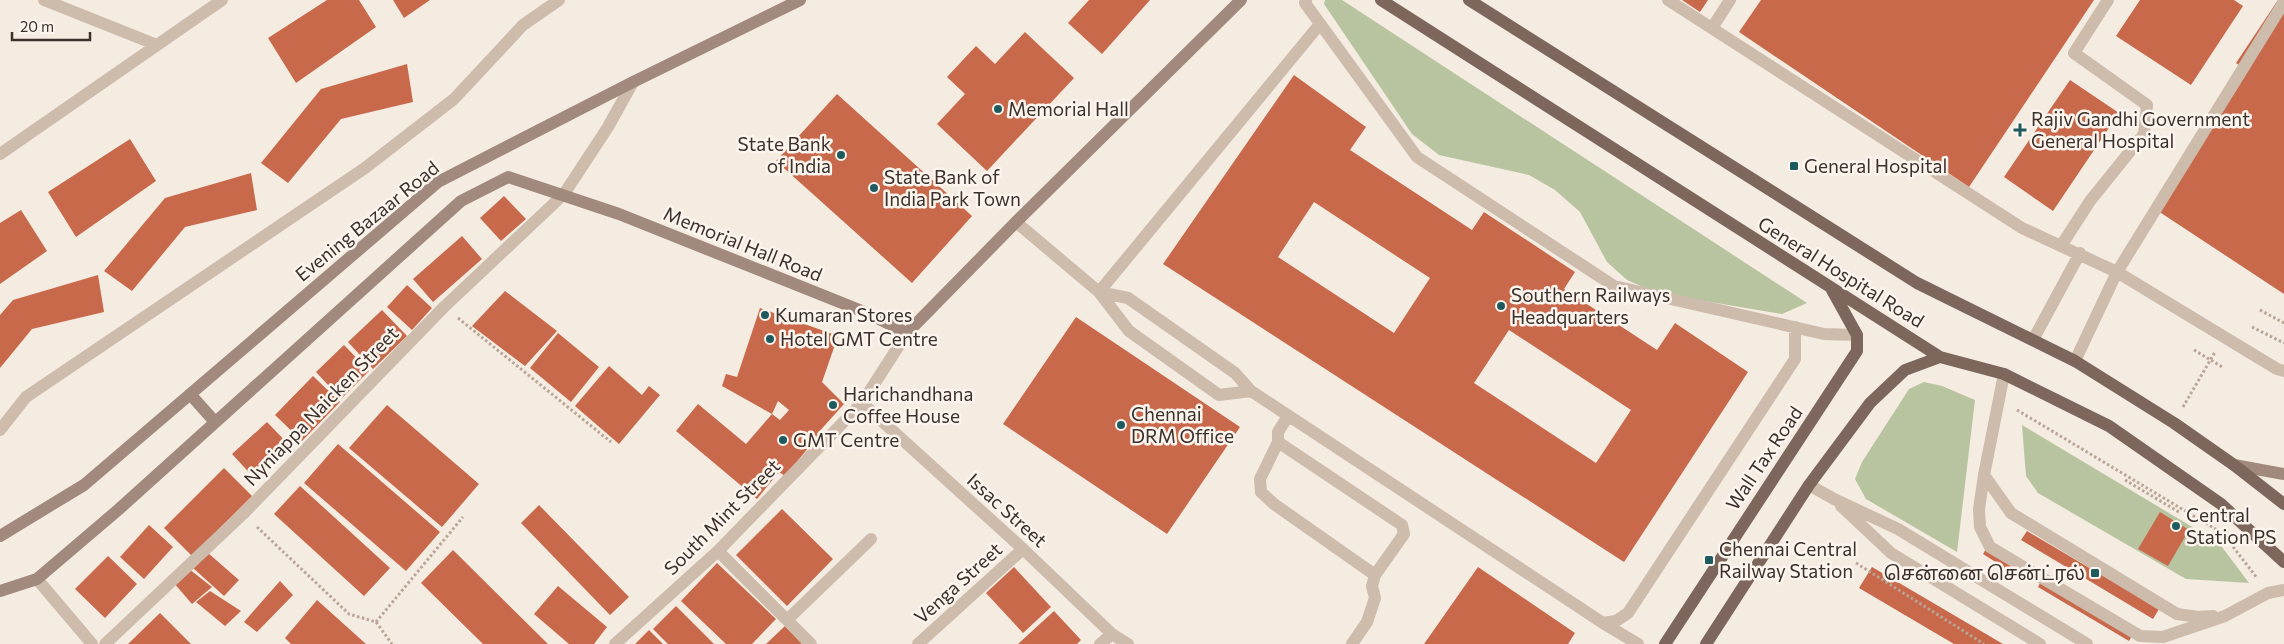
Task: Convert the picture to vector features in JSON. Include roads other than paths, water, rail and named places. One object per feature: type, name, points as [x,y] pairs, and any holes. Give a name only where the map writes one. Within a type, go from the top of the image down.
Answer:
[{"type":"main road","name":"Evening Bazaar Road","points":[[0,536],[84,485],[438,182],[633,82],[800,0]]},
{"type":"main road","name":"South Mint Street","points":[[907,333],[1016,222],[1241,0]]},
{"type":"main road","name":"General Hospital Road","points":[[1381,0],[1940,357],[2004,374],[2109,426],[2221,504],[2284,562]]},
{"type":"main road","name":"General Hospital Road","points":[[1469,0],[1917,283],[2075,360],[2174,423],[2234,465],[2284,504]]},
{"type":"main road","name":"Memorial Hall Road","points":[[215,422],[461,201],[508,177],[564,194],[867,313],[907,333]]},
{"type":"main road","points":[[1832,289],[1857,334]]},
{"type":"main road","name":"Wall Tax Road","points":[[1665,644],[1857,351],[1857,334]]},
{"type":"main road","points":[[1706,644],[1809,485],[1870,402],[1905,370],[1940,357]]},
{"type":"main road","points":[[0,591],[37,579],[118,510],[215,422],[190,394]]},
{"type":"main road","points":[[2234,465],[2284,474]]},
{"type":"street","points":[[44,0],[157,45]]},
{"type":"street","points":[[0,154],[222,0]]},
{"type":"street","points":[[0,430],[26,397],[365,168],[454,99],[523,25],[559,0]]},
{"type":"street","points":[[1306,0],[1305,3],[1417,158],[1614,286],[1824,334],[1857,334]]},
{"type":"street","points":[[1668,0],[2022,228],[2080,253],[2117,272],[2277,369],[2284,371]]},
{"type":"street","points":[[1712,28],[1730,0]]},
{"type":"street","points":[[2061,246],[2090,201],[2144,134],[2147,105],[2074,53],[2108,0]]},
{"type":"street","points":[[2075,360],[2117,272],[2284,2]]},
{"type":"street","points":[[1099,292],[1320,24]]},
{"type":"street","points":[[564,194],[608,127],[633,82]]},
{"type":"street","name":"Nyniappa Naicken Street","points":[[105,644],[243,514],[444,307],[564,194]]},
{"type":"street","points":[[1016,222],[1099,292],[1129,331],[1219,395],[1251,392]]},
{"type":"street","points":[[2033,340],[2080,253]]},
{"type":"street","points":[[1099,292],[1128,298],[1235,372],[1251,392],[1603,623],[1638,644]]},
{"type":"street","points":[[1603,623],[1616,621],[1628,612],[1795,359],[1795,327]]},
{"type":"street","name":"South Mint Street","points":[[616,644],[718,551],[862,403],[907,333]]},
{"type":"street","points":[[2004,374],[1979,509],[1980,527],[1990,546],[2140,636],[2163,638],[2225,616],[2268,593],[2284,590]]},
{"type":"street","name":"Issac Street","points":[[862,403],[1023,549],[1112,634],[1128,644]]},
{"type":"street","points":[[1288,416],[1278,432],[1278,442],[1260,479],[1262,492],[1274,504],[1375,574]]},
{"type":"street","points":[[1278,442],[1402,525],[1404,534],[1375,574],[1372,586],[1375,598],[1367,622],[1352,644]]},
{"type":"street","points":[[1984,474],[2011,513],[2176,614],[2198,617],[2225,616]]},
{"type":"street","points":[[1809,485],[1898,529],[2087,644]]},
{"type":"street","points":[[1834,499],[1891,553],[2040,644]]},
{"type":"street","points":[[788,619],[872,539]]},
{"type":"street","name":"Venga Street","points":[[918,644],[1023,549]]},
{"type":"street","points":[[718,551],[811,644]]},
{"type":"street","points":[[37,579],[92,644]]},
{"type":"street","points":[[1100,644],[1112,634]]},
{"type":"place","name":"Memorial Hall","points":[[998,109]]},
{"type":"place","name":"Rajiv Gandhi Government General Hospital","points":[[2020,130]]},
{"type":"place","name":"State Bank of India","points":[[841,155]]},
{"type":"place","name":"General Hospital","points":[[1794,166]]},
{"type":"place","name":"State Bank of India Park Town","points":[[874,188]]},
{"type":"place","name":"Southern Railways Headquarters","points":[[1501,306]]},
{"type":"place","name":"Kumaran Stores","points":[[765,315]]},
{"type":"place","name":"Hotel GMT Centre","points":[[770,339]]},
{"type":"place","name":"Harichandhana Coffee House","points":[[833,405]]},
{"type":"place","name":"Chennai DRM Office","points":[[1121,425]]},
{"type":"place","name":"GMT Centre","points":[[783,440]]},
{"type":"place","name":"Central Station PS","points":[[2176,526]]},
{"type":"place","name":"Chennai Central Railway Station","points":[[1709,560]]},
{"type":"place","name":"சென்னை சென்ட்ரல்","points":[[2095,573]]}]
